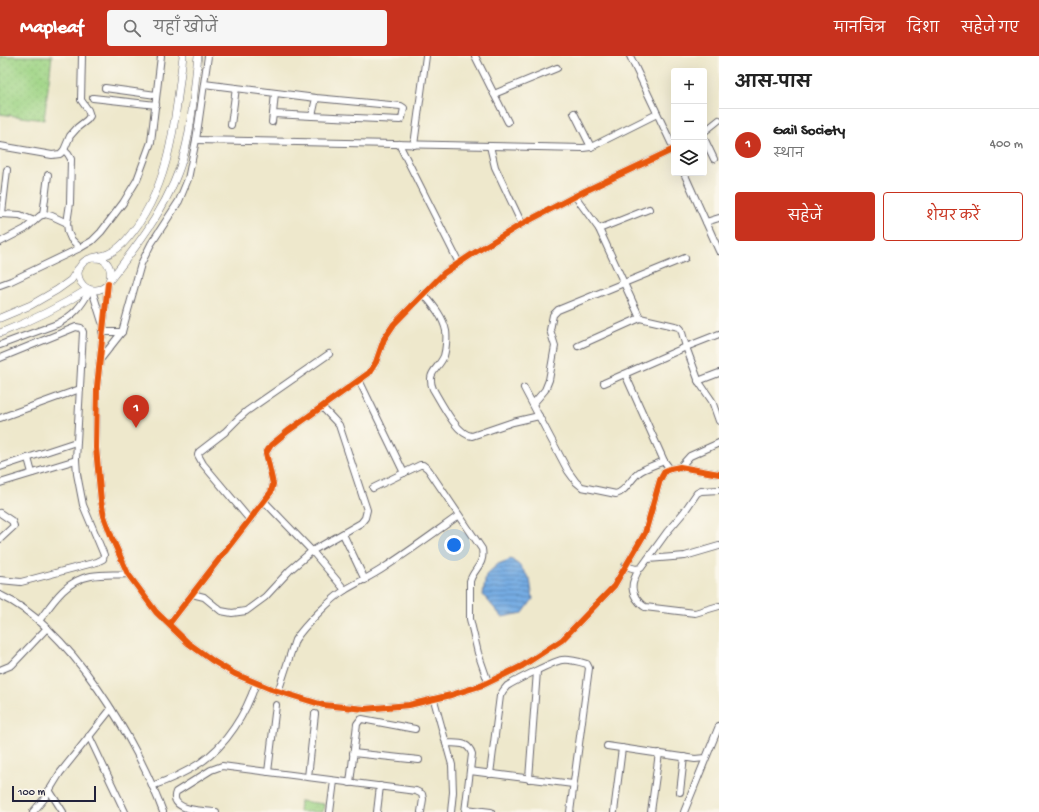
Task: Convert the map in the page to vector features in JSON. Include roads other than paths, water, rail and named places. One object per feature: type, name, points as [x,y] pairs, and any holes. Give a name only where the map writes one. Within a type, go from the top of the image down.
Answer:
[{"type":"street","points":[[0,146],[52,155],[60,154],[64,150],[70,136],[90,116],[81,100],[82,56]]},
{"type":"street","points":[[0,285],[92,241],[101,232],[123,203],[137,180],[151,142],[161,56]]},
{"type":"street","points":[[0,318],[31,305],[57,290],[71,280],[80,265],[86,260],[108,255],[127,239],[138,223],[162,178],[171,146],[183,56]]},
{"type":"street","points":[[0,333],[32,320],[90,290],[103,288],[136,247],[173,186],[185,151],[190,126],[198,56]]},
{"type":"street","points":[[100,360],[122,332],[141,264],[178,201],[188,179],[196,140],[208,56]]},
{"type":"street","points":[[414,145],[426,56]]},
{"type":"street","points":[[475,56],[508,122]]},
{"type":"street","points":[[169,624],[271,492],[273,484],[266,453],[271,445],[288,431],[369,373],[376,362],[384,339],[394,324],[423,293],[459,263],[522,224],[575,196],[674,149],[631,56]]},
{"type":"street","points":[[494,94],[557,68]]},
{"type":"street","points":[[204,84],[316,98],[401,106],[404,108],[402,118],[400,120],[273,114]]},
{"type":"street","points":[[105,88],[156,95]]},
{"type":"street","points":[[232,125],[236,88]]},
{"type":"street","points":[[272,122],[275,93]]},
{"type":"street","points":[[93,98],[156,105]]},
{"type":"street","points":[[312,116],[316,98]]},
{"type":"street","points":[[574,113],[591,147]]},
{"type":"street","points":[[196,140],[583,148],[591,147],[657,114]]},
{"type":"street","points":[[707,130],[719,120]]},
{"type":"street","points":[[705,140],[714,159]]},
{"type":"street","points":[[399,144],[459,263]]},
{"type":"street","points":[[490,146],[495,167],[522,224]]},
{"type":"street","points":[[64,150],[71,159],[70,203],[67,223],[68,232],[71,239],[80,248]]},
{"type":"street","points":[[7,170],[1,213],[20,215],[34,221]]},
{"type":"street","points":[[43,215],[48,175]]},
{"type":"street","points":[[685,176],[719,251]]},
{"type":"street","points":[[168,195],[178,201]]},
{"type":"street","points":[[575,196],[599,229],[640,318]]},
{"type":"street","points":[[599,229],[649,209]]},
{"type":"street","points":[[0,242],[25,229],[43,215],[52,216],[67,223]]},
{"type":"street","points":[[706,222],[719,218]]},
{"type":"street","points":[[93,258],[101,259],[108,264],[111,272],[102,332],[96,406],[96,461],[104,516],[112,538],[128,574],[156,612],[188,643],[212,661],[235,674],[278,692],[323,705],[365,709],[409,706],[452,696],[488,682],[522,666],[562,640],[614,586],[645,533],[660,480],[666,471],[680,467],[719,474]]},
{"type":"street","points":[[533,404],[545,390],[549,380],[555,346],[550,330],[555,312],[685,258]]},
{"type":"street","points":[[80,265],[78,272],[79,279],[82,285],[90,290],[103,325]]},
{"type":"street","points":[[0,345],[65,320],[79,308],[90,290]]},
{"type":"street","points":[[423,293],[441,316],[446,331],[443,357],[431,376],[430,383],[458,428],[467,436],[472,436],[513,422],[539,416]]},
{"type":"street","points":[[578,346],[640,318],[679,327],[681,329],[698,380],[712,401],[719,421]]},
{"type":"street","points":[[0,358],[76,328],[81,328],[84,338],[76,442],[77,474],[83,505],[103,552],[103,558],[97,562],[21,582],[0,580]]},
{"type":"street","points":[[102,332],[122,332]]},
{"type":"street","points":[[604,383],[719,334]]},
{"type":"street","points":[[250,520],[202,464],[198,455],[199,452],[225,432],[239,418],[329,354]]},
{"type":"street","points":[[698,380],[719,373]]},
{"type":"street","points":[[625,374],[664,461],[670,469]]},
{"type":"street","points":[[359,380],[404,473]]},
{"type":"street","points":[[524,388],[568,471],[576,482],[582,487],[616,494],[621,493],[640,471],[664,461]]},
{"type":"street","points":[[0,418],[80,389]]},
{"type":"street","points":[[192,594],[204,597],[222,611],[232,613],[246,611],[264,597],[290,570],[312,552],[361,523],[365,518],[367,510],[339,425],[322,407]]},
{"type":"street","points":[[0,467],[76,442]]},
{"type":"street","points":[[680,467],[690,456],[719,444]]},
{"type":"street","points":[[28,458],[32,473]]},
{"type":"street","points":[[0,482],[76,460]]},
{"type":"street","points":[[373,488],[420,465],[423,465],[428,469],[482,550],[482,561],[471,576],[470,581],[470,619],[478,652],[488,682]]},
{"type":"street","points":[[719,490],[701,491],[696,493],[684,512],[639,569],[632,583],[633,591],[640,604],[645,607],[695,614],[719,606]]},
{"type":"street","points":[[264,501],[345,590]]},
{"type":"street","points":[[0,513],[12,521],[14,526],[0,539]]},
{"type":"street","points":[[278,692],[295,640],[336,597],[345,590],[365,580],[415,548],[458,516]]},
{"type":"street","points":[[343,534],[365,580]]},
{"type":"street","points":[[648,559],[685,556],[719,546]]},
{"type":"street","points":[[625,566],[639,569]]},
{"type":"street","points":[[38,621],[64,589],[77,581],[90,576],[128,574]]},
{"type":"street","points":[[0,596],[13,601],[47,628],[91,679],[118,720],[152,786],[163,812]]},
{"type":"street","points":[[0,670],[12,665],[47,628]]},
{"type":"street","points":[[490,774],[500,696],[503,690],[508,686],[561,660],[587,664],[589,668],[570,812]]},
{"type":"street","points":[[529,779],[538,671]]},
{"type":"street","points":[[152,786],[175,778],[201,763],[215,750],[229,734],[244,711],[256,683]]},
{"type":"street","points":[[434,700],[452,765],[453,792],[450,812]]},
{"type":"street","points":[[268,772],[276,704]]},
{"type":"street","points":[[33,812],[50,790],[60,773],[111,709]]},
{"type":"street","points":[[308,777],[315,714]]},
{"type":"street","points":[[350,784],[357,724],[360,720],[362,719],[415,728]]},
{"type":"street","points":[[684,812],[719,726]]},
{"type":"street","points":[[89,736],[125,812]]},
{"type":"street","points":[[446,743],[467,745],[472,754],[466,810],[491,812]]},
{"type":"street","points":[[607,746],[684,757],[705,758]]},
{"type":"street","points":[[614,812],[622,748]]},
{"type":"street","points":[[353,753],[419,760]]},
{"type":"street","points":[[651,812],[659,753]]},
{"type":"street","points":[[680,792],[684,757]]},
{"type":"street","points":[[216,812],[185,808],[176,802],[175,795],[176,792],[217,767],[222,766],[350,784],[416,791],[422,794],[423,799],[421,812]]},
{"type":"street","points":[[470,771],[573,784]]},
{"type":"street","points":[[330,812],[334,781]]},
{"type":"street","points":[[377,812],[380,786]]},
{"type":"street","points":[[50,790],[63,812]]},
{"type":"water","points":[[511,559],[519,565],[530,579],[533,599],[523,613],[502,617],[483,595],[486,575],[498,564]]},
{"type":"place","name":"Gail Society","points":[[136,428]]}]
